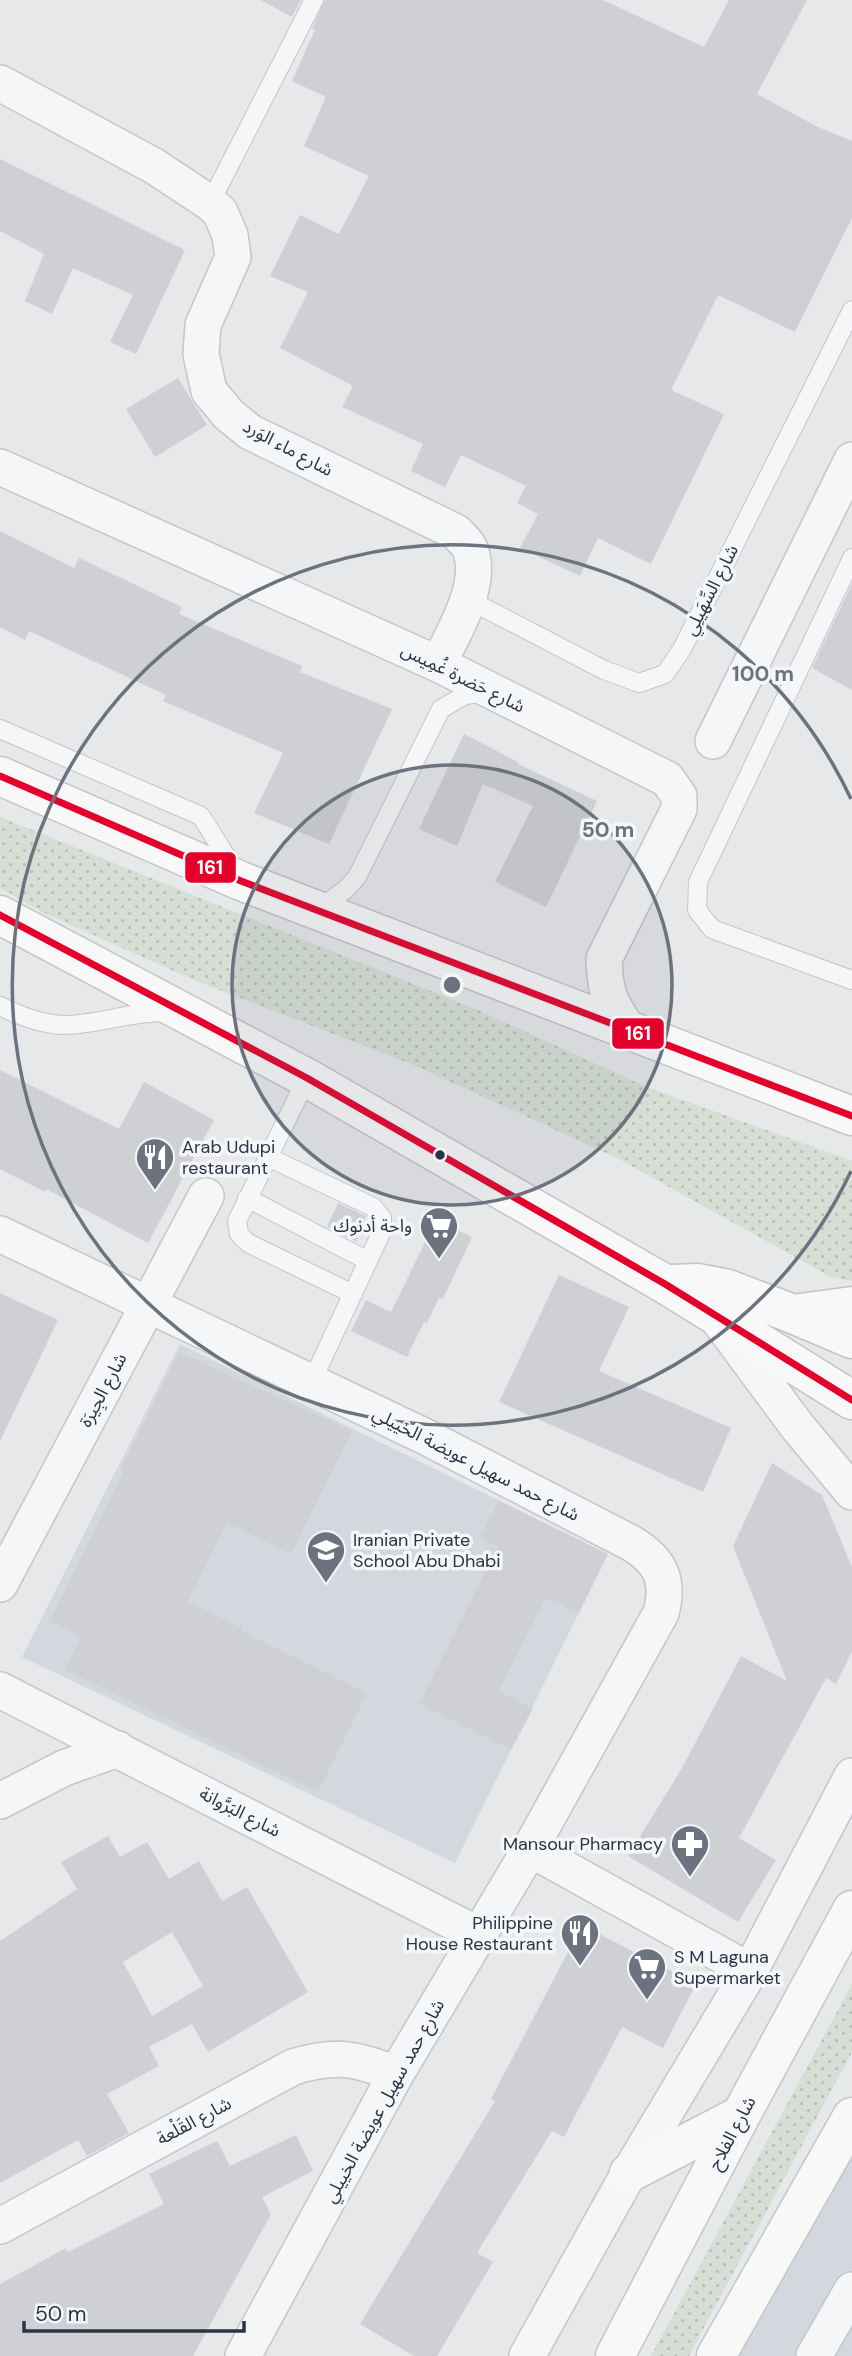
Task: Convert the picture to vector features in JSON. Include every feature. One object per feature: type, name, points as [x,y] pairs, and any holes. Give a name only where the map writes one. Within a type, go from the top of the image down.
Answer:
[{"type":"main road","points":[[0,776],[241,881],[852,1116]]},
{"type":"main road","points":[[0,915],[307,1078],[665,1284],[852,1401]]},
{"type":"main road","points":[[665,1284],[697,1283],[728,1289],[852,1339]]},
{"type":"main road","points":[[793,1314],[852,1306]]},
{"type":"main road","name":"شارع الفلاح","points":[[615,2356],[852,1910]]},
{"type":"main road","points":[[629,2173],[741,2115]]},
{"type":"main road","points":[[716,2356],[852,2117]]},
{"type":"street","name":"شارع ماء الوَرد","points":[[0,83],[154,166],[220,212],[230,235],[233,257],[204,325],[201,354],[209,391],[229,415],[250,432],[456,532],[470,549],[473,573],[469,600],[438,664]]},
{"type":"street","points":[[713,741],[852,460]]},
{"type":"street","name":"شارع حَضرة غُمِيس","points":[[0,467],[438,664],[667,779],[679,796],[679,809],[604,959],[605,984],[614,1008],[629,1031]]},
{"type":"street","name":"شارع الجِيرَة","points":[[0,1584],[206,1196]]},
{"type":"street","name":"شارع حمد سهيل عويضة الخييلي","points":[[0,1234],[426,1437],[631,1543],[653,1560],[664,1585],[661,1613],[530,1849],[397,2074],[243,2356]]},
{"type":"street","points":[[713,1314],[797,1426],[852,1492]]},
{"type":"street","name":"شارع البَرَّوانة","points":[[0,1690],[479,1935]]},
{"type":"street","points":[[15,1793],[38,1776],[51,1754],[55,1729],[53,1716]]},
{"type":"street","points":[[15,1793],[64,1768],[118,1749]]},
{"type":"street","points":[[527,2356],[629,2173],[750,1971],[852,1776]]},
{"type":"street","points":[[530,1849],[750,1971]]},
{"type":"street","name":"شارع القَلْعة","points":[[0,2226],[293,2067],[311,2062],[347,2059],[365,2062],[397,2074]]},
{"type":"street","points":[[814,2356],[852,2290]]},
{"type":"lane","points":[[210,203],[314,0]]},
{"type":"lane","name":"شارع السِّهَيلِي","points":[[469,600],[604,670],[639,683],[665,674],[682,649],[852,310]]},
{"type":"lane","points":[[852,558],[698,882],[697,910],[712,929],[852,980]]},
{"type":"lane","points":[[317,910],[345,890],[357,877],[441,709],[465,695],[494,692]]},
{"type":"lane","points":[[0,729],[201,816],[241,881]]},
{"type":"lane","points":[[0,1006],[26,1018],[62,1025],[141,1013],[181,1012]]},
{"type":"lane","points":[[307,1078],[247,1198],[236,1228],[243,1240],[354,1294]]},
{"type":"lane","points":[[268,1157],[367,1204],[382,1217],[382,1231],[311,1383]]},
{"type":"lane","points":[[247,1198],[368,1261]]},
{"type":"shaded area","points":[[0,817],[480,1011],[644,1086],[852,1161],[852,1281],[831,1277],[619,1159],[414,1065],[194,980],[42,912],[0,888]]},
{"type":"shaded area","name":"Iranian Private School Abu Dhabi","points":[[180,1344],[608,1554],[455,1863],[22,1657]]},
{"type":"shaded area","points":[[852,1984],[852,2052],[689,2356],[651,2356]]},
{"type":"shaded area","points":[[852,2145],[852,2356],[733,2356]]},
{"type":"building","points":[[261,0],[301,0],[292,17]]},
{"type":"building","points":[[325,0],[603,0],[704,47],[729,0],[807,0],[757,94],[818,127],[852,141],[852,218],[795,332],[718,295],[671,390],[724,414],[651,564],[598,538],[580,576],[520,548],[538,514],[517,503],[526,486],[461,455],[445,487],[411,471],[423,444],[342,407],[353,386],[280,348],[308,292],[270,276],[300,215],[339,234],[369,176],[304,146],[326,97],[292,81]]},
{"type":"building","points":[[0,159],[185,250],[136,354],[110,342],[133,295],[73,268],[52,314],[25,301],[44,254],[0,231]]},
{"type":"building","points":[[178,378],[207,425],[155,457],[126,409]]},
{"type":"building","points":[[0,531],[74,568],[79,558],[182,607],[179,614],[302,666],[300,672],[392,709],[329,844],[254,813],[283,753],[163,701],[166,695],[29,631],[25,640],[0,627]]},
{"type":"building","points":[[852,584],[852,690],[812,668]]},
{"type":"building","points":[[464,734],[518,764],[597,801],[546,907],[495,882],[533,806],[483,784],[457,846],[419,829]]},
{"type":"building","points":[[0,1070],[119,1129],[144,1082],[214,1120],[148,1243],[46,1189],[45,1192],[0,1169]]},
{"type":"building","points":[[338,1203],[366,1216],[356,1242],[327,1227]]},
{"type":"building","points":[[436,1220],[472,1237],[443,1299],[439,1298],[427,1323],[424,1322],[407,1357],[351,1331],[366,1300],[391,1312]]},
{"type":"building","points":[[559,1275],[629,1307],[599,1371],[731,1428],[703,1492],[499,1402]]},
{"type":"building","points":[[0,1293],[58,1320],[0,1441]]},
{"type":"building","points":[[179,1352],[352,1431],[291,1554],[227,1523],[188,1602],[367,1693],[318,1792],[65,1670],[81,1636],[50,1621]]},
{"type":"building","points":[[772,1463],[822,1495],[852,1567],[852,1651],[836,1684],[826,1678],[739,1838],[776,1860],[738,1922],[628,1856],[682,1768],[741,1656],[787,1681],[733,1546]]},
{"type":"building","points":[[499,1501],[608,1554],[579,1613],[546,1598],[499,1691],[533,1708],[511,1750],[419,1704],[498,1546],[480,1538]]},
{"type":"building","points":[[108,1836],[120,1857],[147,1842],[169,1879],[199,1861],[222,1901],[247,1887],[308,1992],[208,2052],[192,2024],[149,2047],[159,2066],[107,2094],[129,2133],[87,2156],[78,2140],[0,2183],[0,1941],[77,1889],[61,1862]],"holes":[[[172,1932],[203,1986],[152,2016],[123,1962]]]},
{"type":"building","points":[[582,1925],[696,1984],[663,2048],[622,2027],[564,2137],[552,2131],[477,2253],[493,2262],[437,2356],[414,2356],[360,2324],[495,2101],[491,2099]]},
{"type":"building","points":[[296,2135],[313,2171],[262,2197],[271,2214],[193,2356],[0,2356],[0,2284],[66,2248],[68,2252],[164,2204],[149,2174],[217,2141],[230,2166]]},
{"type":"transit line","name":"161","points":[[0,776],[241,881],[852,1116]]},
{"type":"transit line","name":"161","points":[[0,915],[307,1078],[665,1284],[852,1400]]},
{"type":"place","name":"Arab Udupi restaurant","points":[[155,1191]]},
{"type":"place","name":"واحة أدنوك","points":[[439,1260]]},
{"type":"place","name":"Iranian Private School Abu Dhabi","points":[[326,1584]]},
{"type":"place","name":"Mansour Pharmacy","points":[[690,1878]]},
{"type":"place","name":"Philippine House Restaurant","points":[[580,1967]]},
{"type":"place","name":"S M Laguna Supermarket","points":[[647,2001]]}]
